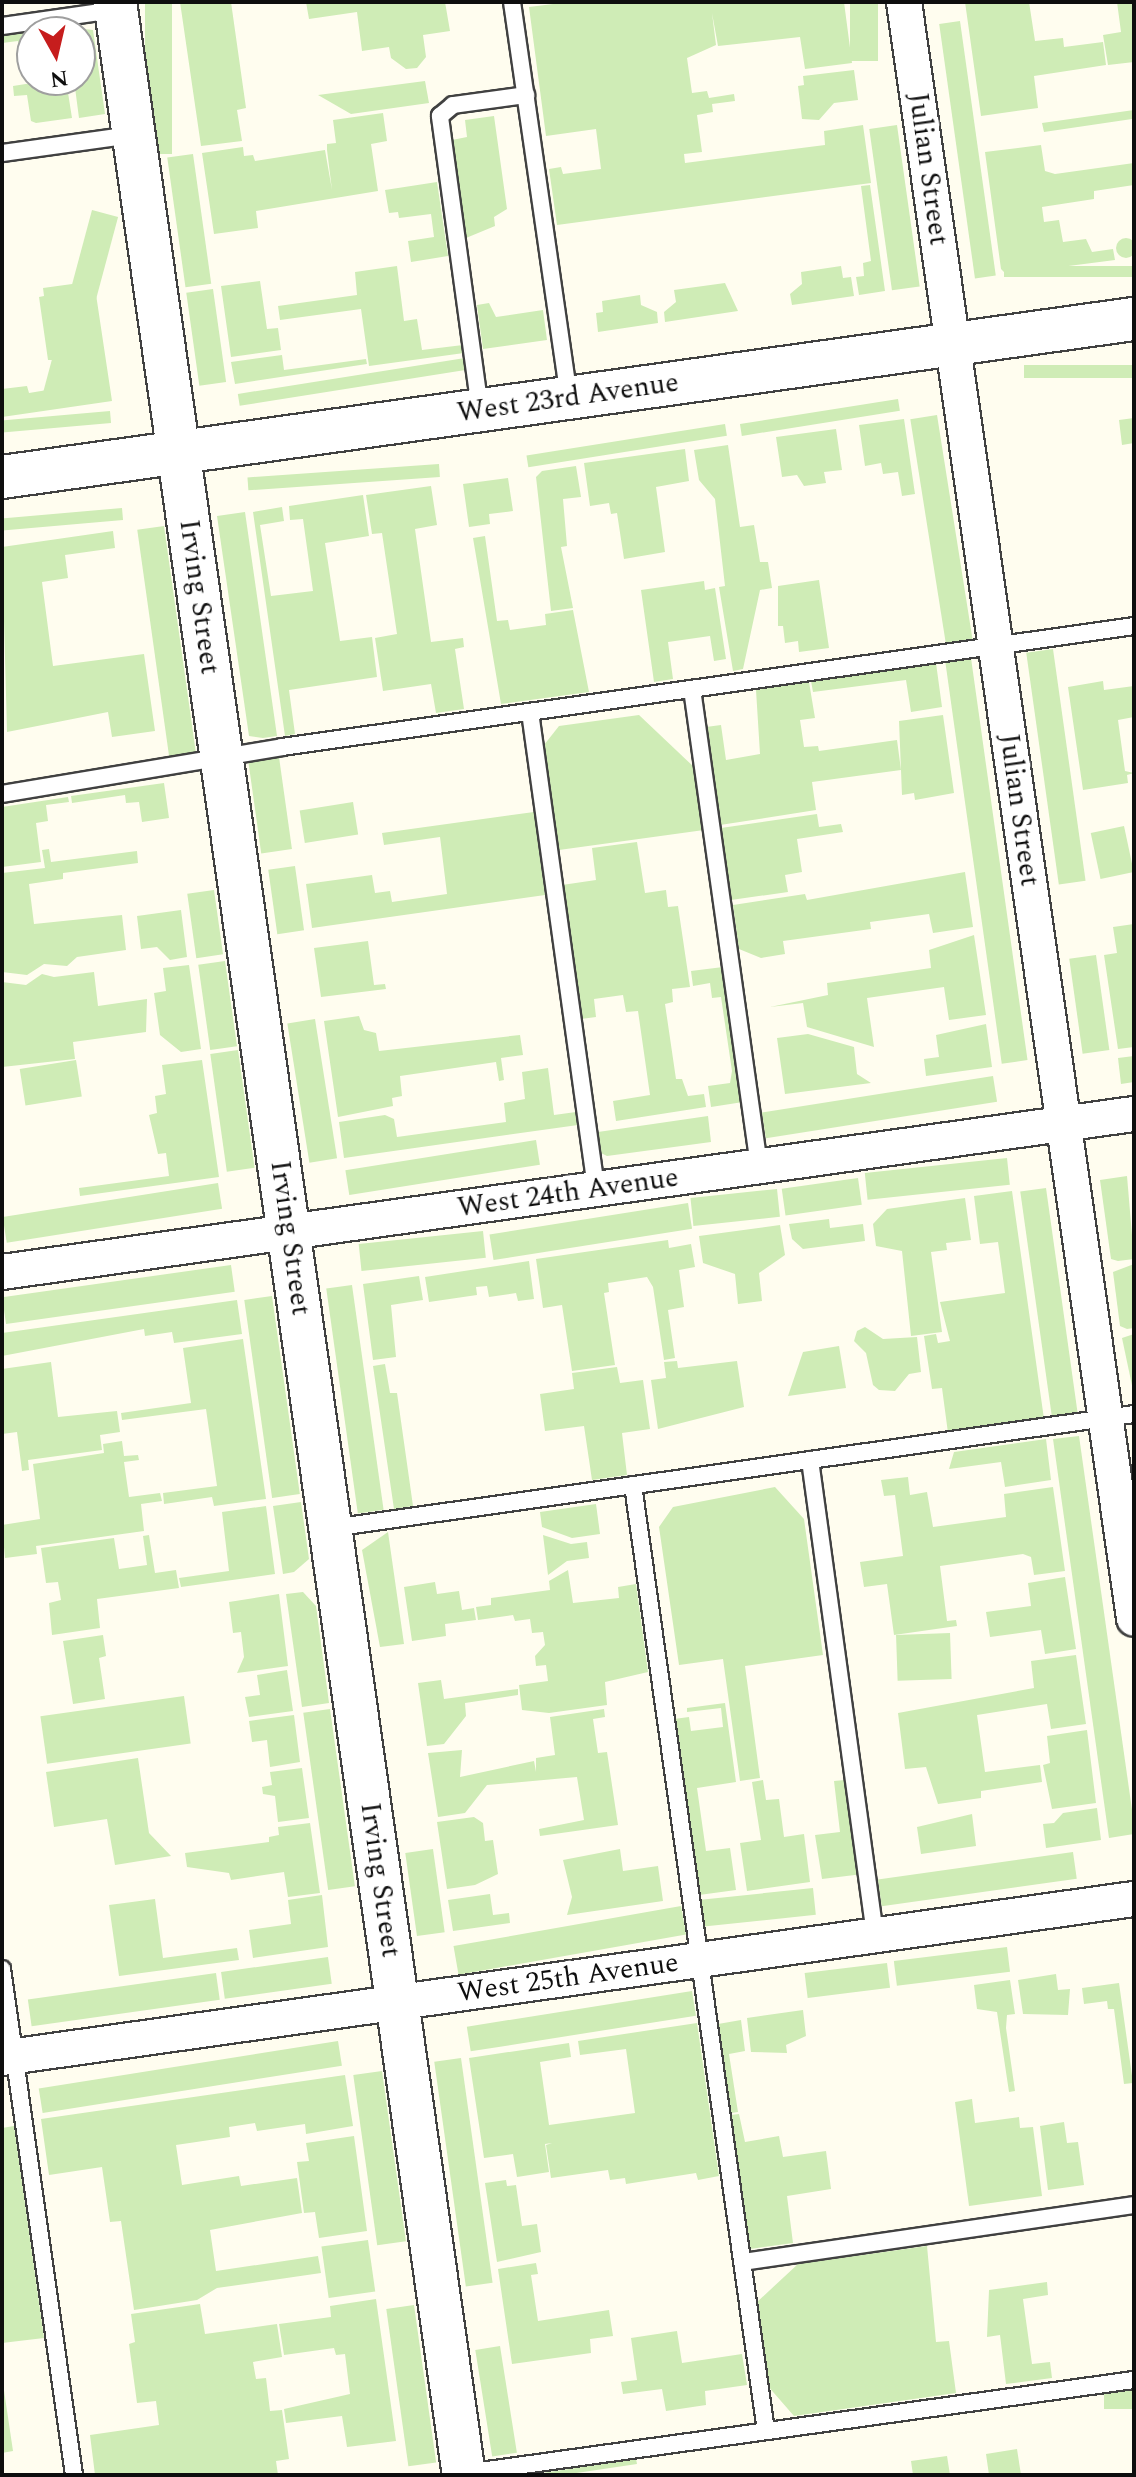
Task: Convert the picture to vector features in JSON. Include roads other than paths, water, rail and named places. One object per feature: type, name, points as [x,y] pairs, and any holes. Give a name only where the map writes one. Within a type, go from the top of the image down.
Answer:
[{"type":"street","name":"Julian Street","points":[[904,2],[1064,1124],[1120,1416],[1134,1619]]},
{"type":"street","name":"Irving Street","points":[[116,6],[463,2474]]},
{"type":"street","name":"West 23rd Avenue","points":[[2,477],[1134,319]]},
{"type":"street","name":"West 24th Avenue","points":[[2,1272],[1134,1114]]},
{"type":"street","name":"West 25th Avenue","points":[[8,2057],[1134,1899]]},
{"type":"lane","points":[[512,2],[569,398]]},
{"type":"lane","points":[[2,26],[116,6]]},
{"type":"lane","points":[[480,410],[440,116],[453,105],[526,95]]},
{"type":"lane","points":[[2,153],[134,134]]},
{"type":"lane","points":[[2,794],[530,712],[1134,626]]},
{"type":"lane","points":[[692,689],[759,1166]]},
{"type":"lane","points":[[530,712],[596,1189]]},
{"type":"lane","points":[[330,1528],[1120,1416]]},
{"type":"lane","points":[[810,1460],[875,1935]]},
{"type":"lane","points":[[633,1485],[766,2431]]},
{"type":"lane","points":[[2,1969],[8,2057],[74,2475]]},
{"type":"lane","points":[[743,2262],[1134,2205]]},
{"type":"lane","points":[[463,2474],[1134,2380]]}]
